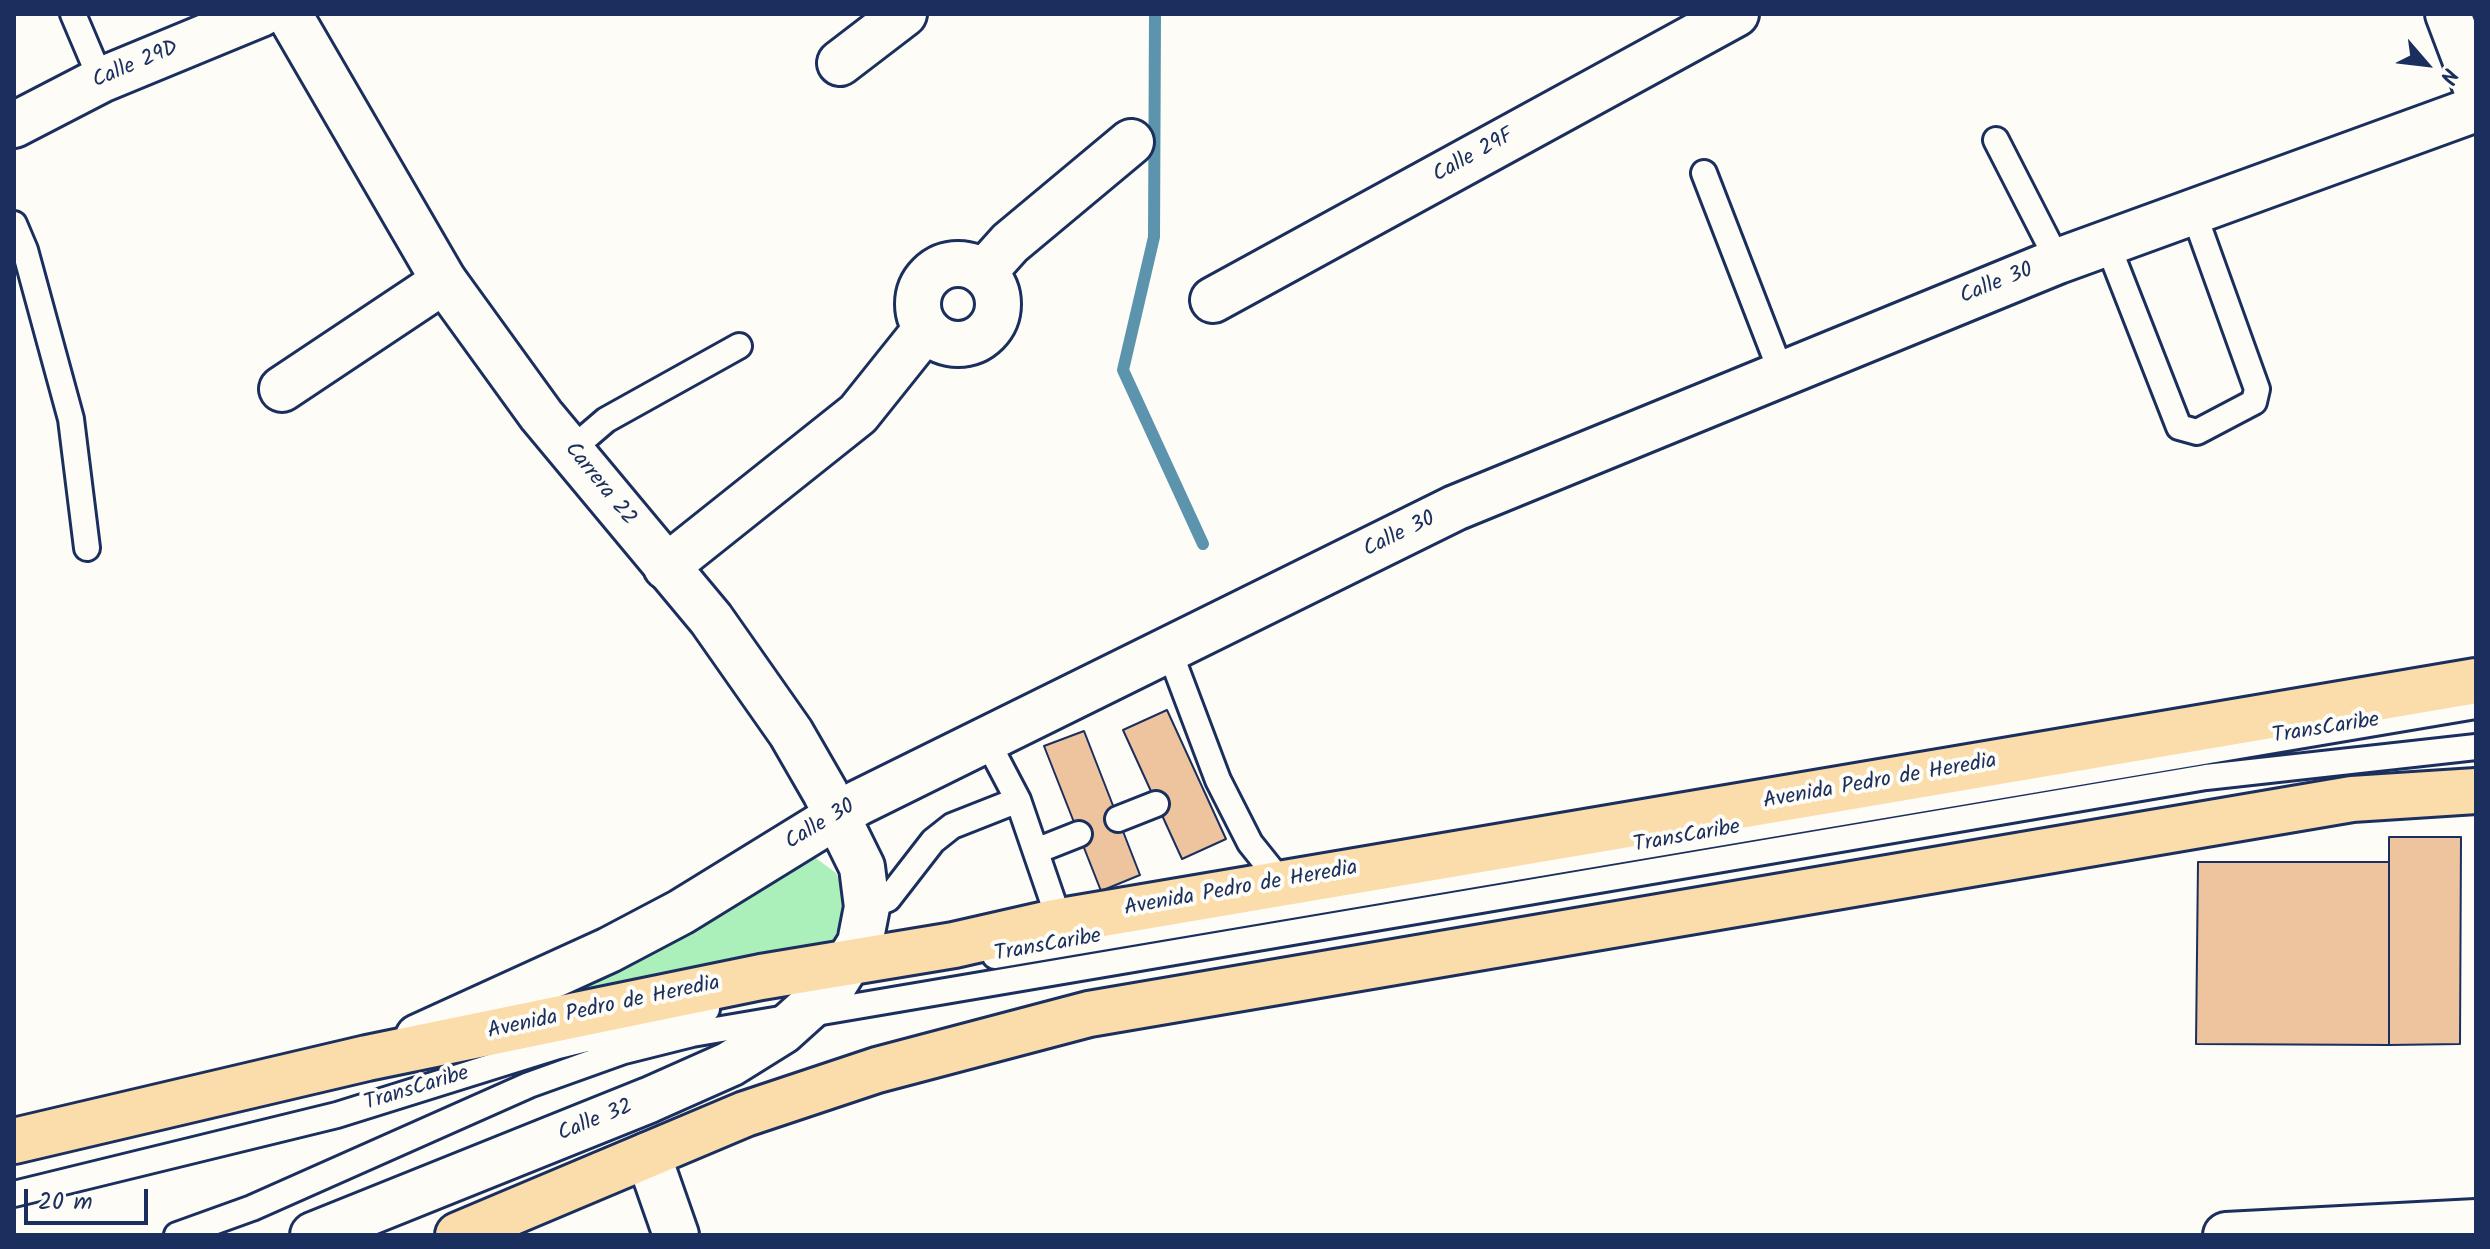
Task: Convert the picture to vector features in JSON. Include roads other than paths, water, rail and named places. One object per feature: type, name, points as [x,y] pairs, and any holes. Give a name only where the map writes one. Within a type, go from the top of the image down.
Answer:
[{"type":"highway","name":"Avenida Pedro de Heredia","points":[[14,1141],[367,1058],[830,987],[954,945],[1055,922],[2476,681]]},
{"type":"highway","points":[[458,1235],[745,1114],[825,1087],[1089,1014],[2352,799],[2476,791]]},
{"type":"street","name":"Calle 29D","points":[[14,125],[101,80],[261,14]]},
{"type":"street","name":"Carrera 22","points":[[289,14],[444,281],[571,450],[753,675],[838,816],[862,867],[867,907],[866,926],[830,987]]},
{"type":"street","points":[[840,63],[904,14]]},
{"type":"street","name":"Calle 29F","points":[[1213,300],[1736,14]]},
{"type":"street","points":[[2448,14],[2476,88]]},
{"type":"street","name":"Calle 30","points":[[367,1058],[609,950],[681,912],[838,816],[986,739],[1455,508],[2058,261],[2476,109]]},
{"type":"street","points":[[984,272],[1010,243],[1131,142]]},
{"type":"street","points":[[966,264],[984,272],[995,288],[999,307],[993,325],[979,339],[960,345],[942,341],[926,329],[919,311],[920,292],[930,275],[946,265],[966,264]]},
{"type":"street","points":[[282,389],[444,281]]},
{"type":"street","points":[[666,567],[858,414],[926,329]]},
{"type":"street","name":"Calle 32","points":[[313,1235],[649,1100],[730,1064],[830,987]]},
{"type":"street","points":[[648,1155],[676,1235]]},
{"type":"street","points":[[2226,1235],[2476,1222]]},
{"type":"lane","points":[[73,14],[101,80]]},
{"type":"lane","points":[[1996,140],[2058,261]]},
{"type":"lane","points":[[1704,173],[1781,372]]},
{"type":"lane","points":[[2107,243],[2179,427],[2197,432],[2254,402],[2257,389],[2193,211]]},
{"type":"lane","points":[[14,224],[71,419],[87,548]]},
{"type":"lane","points":[[571,450],[606,420],[739,346]]},
{"type":"lane","points":[[1169,650],[1210,783],[1250,843],[1282,883]]},
{"type":"lane","name":"TransCaribe","points":[[14,1194],[337,1115],[558,1046],[727,1004],[1775,822],[2476,706]]},
{"type":"lane","points":[[986,739],[1018,800],[1053,902],[1055,922]]},
{"type":"lane","name":"TransCaribe","points":[[177,1235],[252,1208],[529,1085],[624,1051],[692,1034],[830,987],[2206,777],[2476,747]]},
{"type":"lane","points":[[867,907],[888,899],[933,841],[952,826],[1018,800]]},
{"type":"lane","points":[[1118,819],[1156,804]]},
{"type":"lane","points":[[1036,851],[1079,834]]},
{"type":"waterway","points":[[1155,14],[1154,237],[1123,370],[1203,544]]}]
